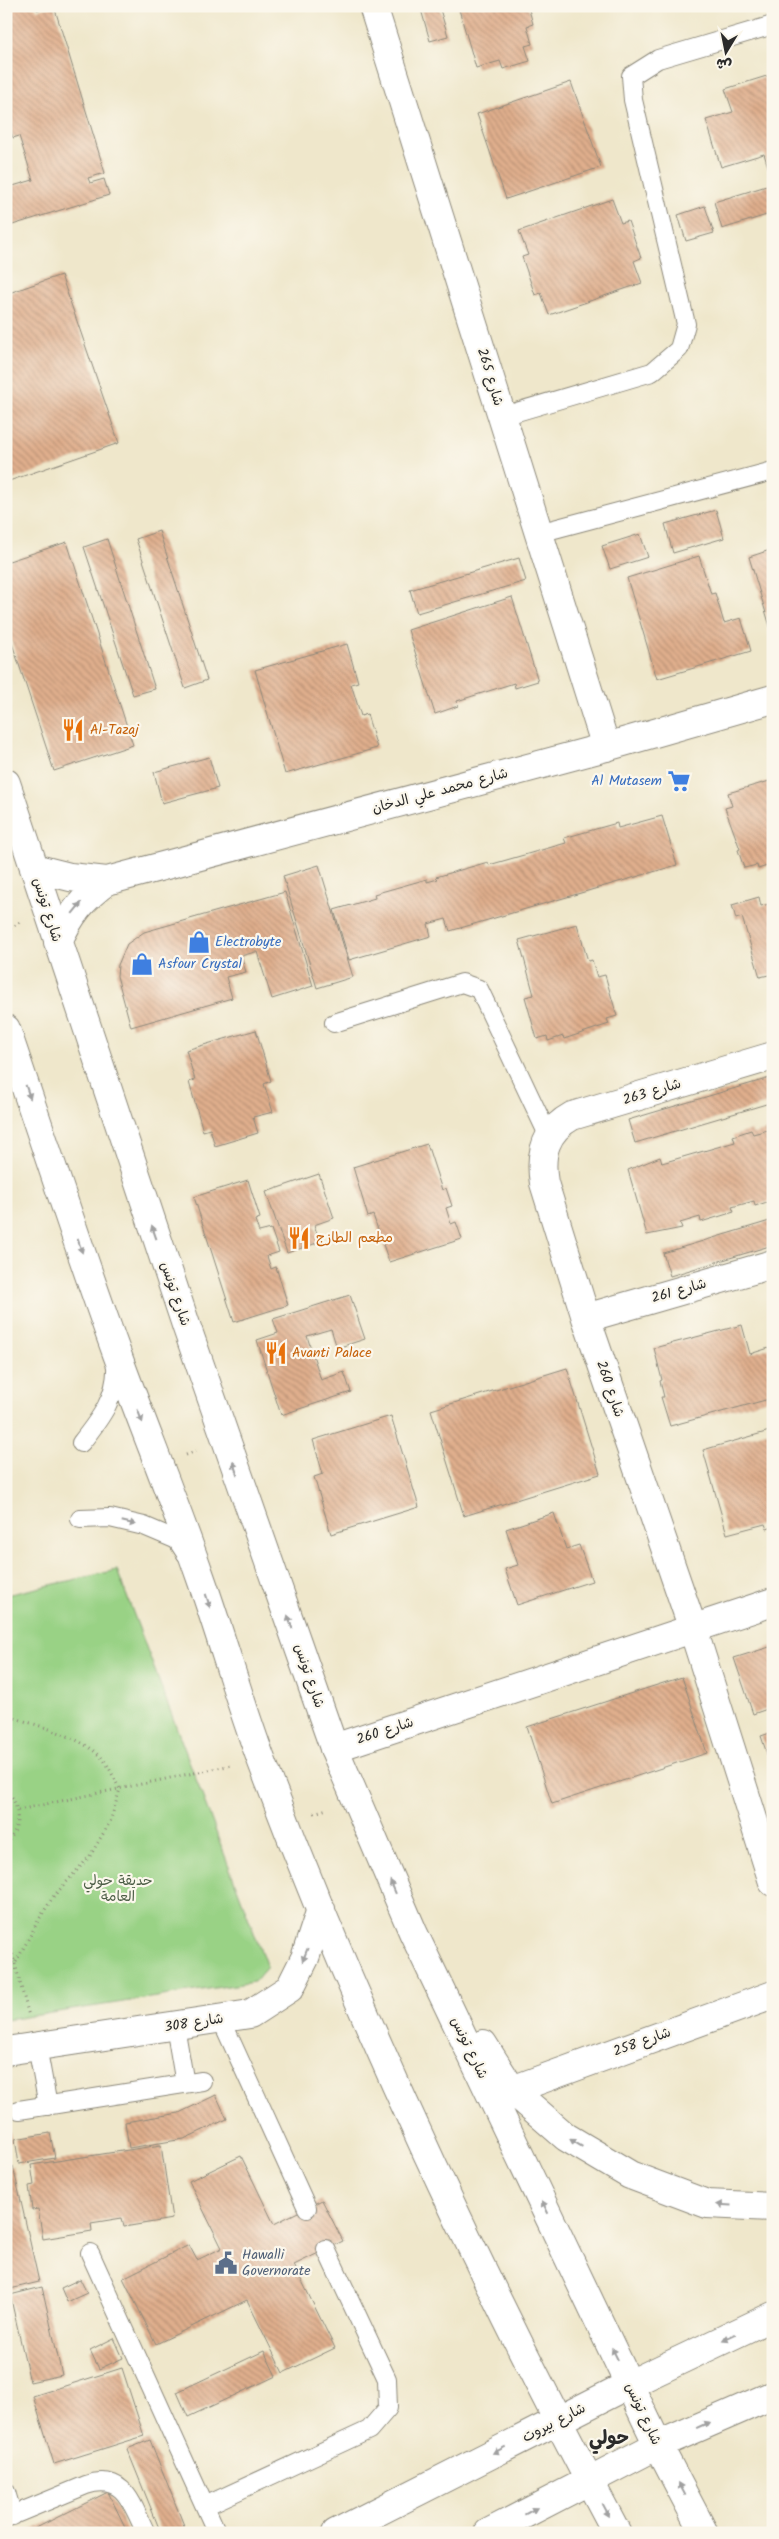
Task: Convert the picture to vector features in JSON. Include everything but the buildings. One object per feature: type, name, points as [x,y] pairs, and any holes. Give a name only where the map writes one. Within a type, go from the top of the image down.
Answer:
[{"type":"main road","name":"شارع 265","points":[[373,6],[606,747]]},
{"type":"main road","name":"شارع محمد علي الدخان","points":[[58,942],[76,907],[90,893],[107,881],[606,747],[773,699]]},
{"type":"main road","name":"شارع تونس","points":[[6,783],[226,1440],[334,1748],[413,1932],[658,2445],[704,2533]]},
{"type":"main road","name":"شارع محمد علي الدخان","points":[[34,868],[70,877],[107,881]]},
{"type":"main road","points":[[6,1030],[116,1351],[200,1574],[261,1759],[285,1821],[405,2106],[558,2420],[618,2533]]},
{"type":"main road","name":"شارع 263","points":[[546,1141],[554,1128],[572,1116],[773,1056]]},
{"type":"main road","name":"شارع 260","points":[[546,1141],[542,1161],[544,1183],[586,1318],[693,1630],[773,1882]]},
{"type":"main road","name":"شارع 261","points":[[586,1318],[773,1264]]},
{"type":"main road","points":[[693,1630],[773,1602]]},
{"type":"main road","name":"شارع 260","points":[[334,1748],[693,1630]]},
{"type":"main road","name":"شارع 308","points":[[6,2051],[250,2014],[290,1988],[305,1958],[321,1909]]},
{"type":"main road","points":[[413,1932],[512,2090],[566,2137],[630,2175],[707,2204],[773,2207]]},
{"type":"main road","name":"شارع 258","points":[[512,2090],[773,1995]]},
{"type":"main road","name":"شارع بيروت","points":[[336,2533],[630,2384],[773,2316]]},
{"type":"main road","points":[[488,2533],[658,2445],[773,2395]]},
{"type":"lane","points":[[502,416],[652,372],[679,349],[686,324],[633,100],[631,76],[658,59],[773,25]]},
{"type":"lane","points":[[539,533],[773,471]]},
{"type":"lane","points":[[334,1023],[462,983],[480,989],[546,1141]]},
{"type":"lane","points":[[81,1443],[110,1402],[117,1379],[116,1351]]},
{"type":"lane","points":[[80,1519],[110,1518],[144,1526],[177,1540],[200,1574]]},
{"type":"lane","points":[[220,2018],[308,2208]]},
{"type":"lane","points":[[19,2110],[194,2083],[175,2026]]},
{"type":"lane","points":[[37,2046],[48,2106]]},
{"type":"lane","points":[[204,2506],[369,2430],[388,2408],[387,2379],[326,2249]]},
{"type":"lane","points":[[90,2253],[217,2533]]},
{"type":"lane","points":[[6,2492],[10,2517],[86,2485],[98,2481],[110,2482],[121,2487],[128,2496],[146,2533]]},
{"type":"path","points":[[158,1465],[226,1440]]},
{"type":"path","points":[[6,1715],[43,1727],[82,1744],[103,1759],[120,1789],[110,1822],[90,1856],[53,1898],[38,1921],[16,1964]]},
{"type":"path","points":[[18,1810],[261,1759]]},
{"type":"path","points":[[6,1789],[12,1796],[18,1810],[17,1824],[11,1838],[6,1843]]},
{"type":"path","points":[[285,1821],[356,1801]]},
{"type":"path","points":[[6,1930],[37,2046]]},
{"type":"path","points":[[6,1959],[16,1964]]},
{"type":"green space","name":"حديقة حولي العامة","points":[[117,1570],[267,1967],[254,1982],[6,2020],[6,1595]]},
{"type":"place","name":"Al-Tazaj","points":[[73,730]]},
{"type":"place","name":"Al Mutasem","points":[[679,781]]},
{"type":"place","name":"Electrobyte","points":[[199,942]]},
{"type":"place","name":"Asfour Crystal","points":[[142,964]]},
{"type":"place","name":"مطعم الطازج","points":[[299,1238]]},
{"type":"place","name":"Avanti Palace","points":[[276,1353]]},
{"type":"place","name":"Hawalli Governorate","points":[[226,2263]]},
{"type":"district","name":"حولي","points":[[609,2439]]}]
